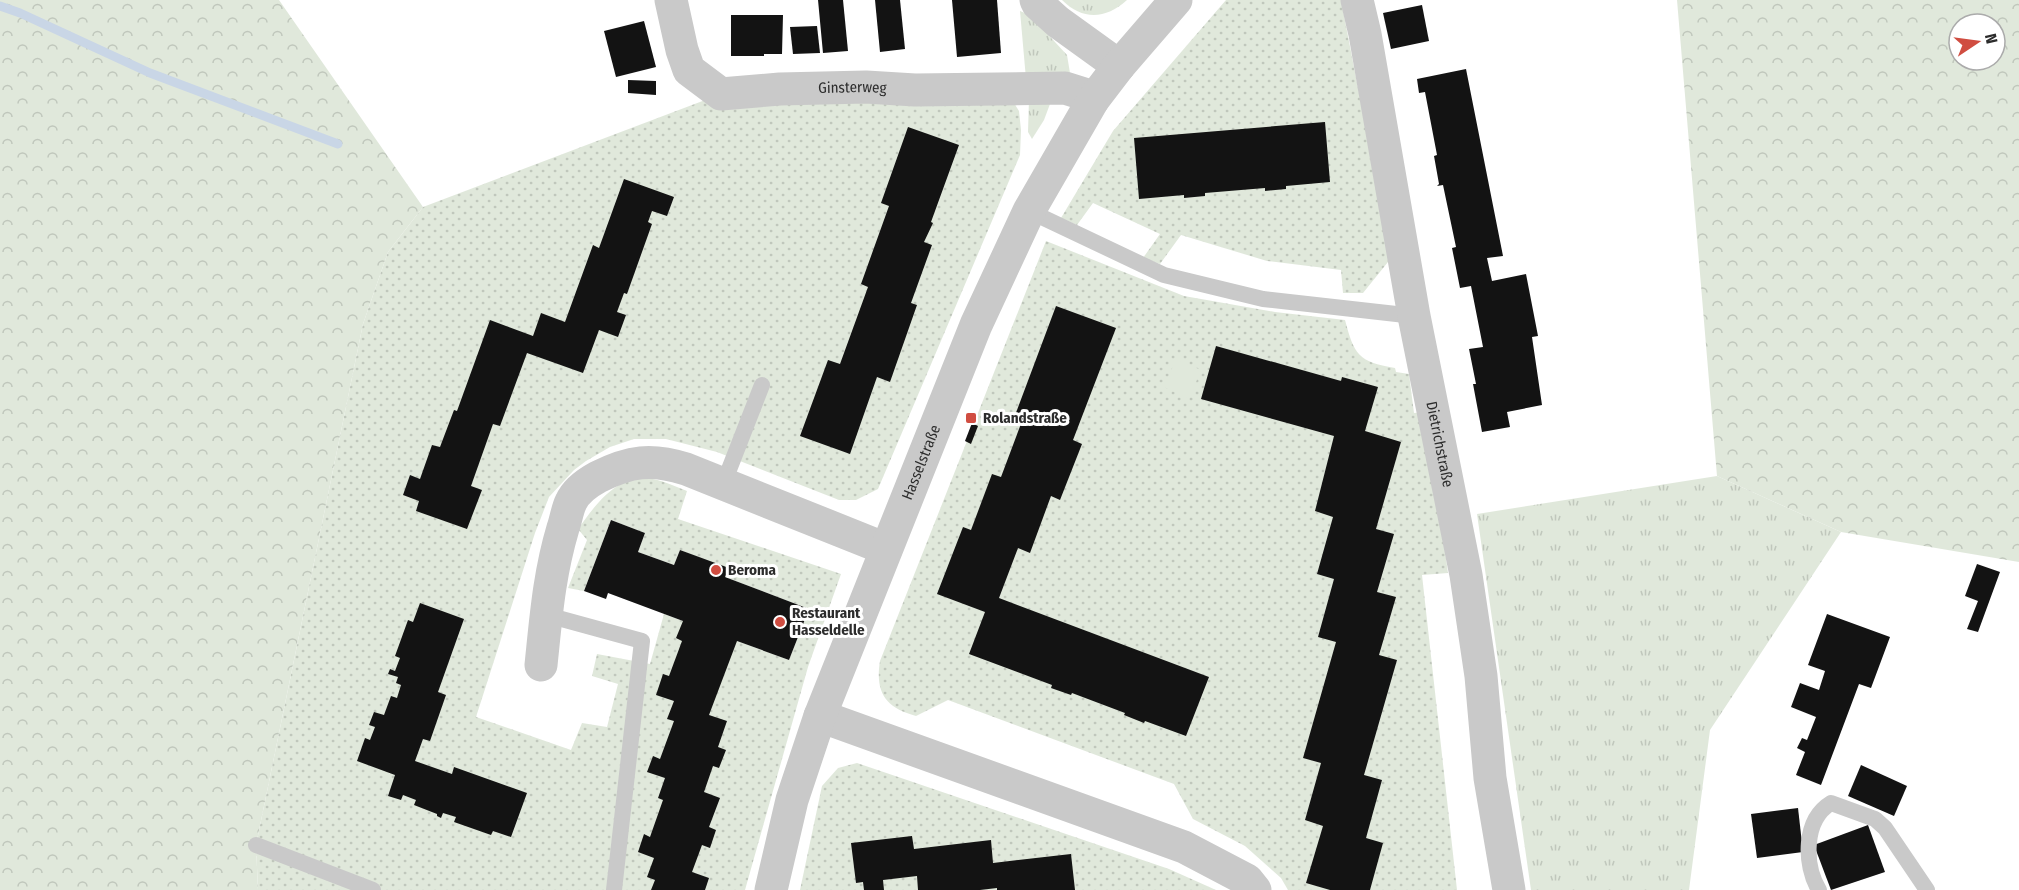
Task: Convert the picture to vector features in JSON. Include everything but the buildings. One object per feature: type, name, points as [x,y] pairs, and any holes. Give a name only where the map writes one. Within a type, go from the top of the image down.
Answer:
[{"type":"street","name":"Ginsterweg","points":[[672,0],[682,50],[689,70],[721,94],[780,89],[866,87],[915,90],[1065,88],[1084,94],[1093,100]]},
{"type":"street","points":[[1036,0],[1058,22],[1119,66]]},
{"type":"street","name":"Hasselstraße","points":[[771,890],[792,800],[820,716],[976,325],[1029,211],[1093,100],[1176,0]]},
{"type":"street","name":"Dietrichstraße","points":[[1357,0],[1365,34],[1414,316],[1466,576],[1481,676],[1490,778],[1509,890]]},
{"type":"street","points":[[541,664],[553,566],[571,501],[586,483],[635,462],[668,464],[686,469],[886,549]]},
{"type":"street","points":[[820,716],[1184,847],[1247,880],[1255,890]]},
{"type":"lane","points":[[1029,211],[1164,275],[1263,299],[1414,316]]},
{"type":"lane","points":[[723,485],[762,385]]},
{"type":"lane","points":[[547,615],[642,641],[614,890]]},
{"type":"lane","points":[[1819,890],[1811,872],[1809,853],[1811,832],[1821,809],[1831,803],[1875,819],[1885,828],[1927,890]]},
{"type":"lane","points":[[256,845],[374,890]]},
{"type":"green space","points":[[0,0],[279,0],[423,207],[388,252],[363,324],[256,845],[258,890],[0,890]]},
{"type":"green space","points":[[1062,0],[1127,0],[1111,11],[1094,15],[1078,12]]},
{"type":"green space","points":[[1226,0],[1341,0],[1389,248],[1388,262],[1363,293],[1343,293],[1341,270],[1267,261],[1181,235],[1160,264],[1143,258],[1160,234],[1093,203],[1077,225],[1061,218],[1113,131]]},
{"type":"green space","points":[[1677,0],[2019,0],[2019,562],[1841,532],[1717,476]]},
{"type":"green space","points":[[1020,11],[1030,15],[1067,55],[1071,79],[1026,79]]},
{"type":"green space","points":[[1006,90],[1019,111],[1020,155],[878,489],[856,500],[839,500],[717,452],[666,439],[634,439],[610,447],[574,470],[549,497],[535,533],[476,717],[571,750],[582,723],[607,727],[618,684],[592,676],[597,654],[650,664],[664,614],[789,660],[809,609],[725,577],[728,569],[680,550],[674,565],[638,552],[645,533],[611,520],[584,591],[568,588],[587,540],[578,529],[598,503],[615,487],[635,479],[646,478],[672,485],[687,491],[678,519],[841,574],[808,667],[745,890],[258,890],[256,845],[363,324],[388,252],[423,207],[721,94]]},
{"type":"green space","points":[[1029,99],[1050,104],[1044,120],[1032,139],[1028,132]]},
{"type":"green space","points":[[1046,241],[1184,296],[1275,312],[1345,320],[1355,349],[1365,359],[1395,368],[1396,372],[1409,374],[1414,413],[1426,412],[1448,573],[1422,575],[1457,890],[1288,890],[1281,878],[1245,846],[1193,819],[1174,784],[948,700],[916,716],[905,713],[884,697],[879,682],[880,661]]},
{"type":"green space","points":[[1176,359],[1201,370],[1189,399],[1164,387]]},
{"type":"green space","points":[[1717,476],[1841,532],[1710,730],[1689,890],[1531,890],[1477,514]]},
{"type":"green space","points":[[857,763],[1169,869],[1216,890],[800,890],[822,786],[838,768]]},
{"type":"waterway","points":[[0,6],[150,73],[338,144]]},
{"type":"place","name":"Rolandstraße","points":[[971,418]]},
{"type":"place","name":"Beroma","points":[[716,570]]},
{"type":"place","name":"Restaurant Hasseldelle","points":[[780,622]]}]
